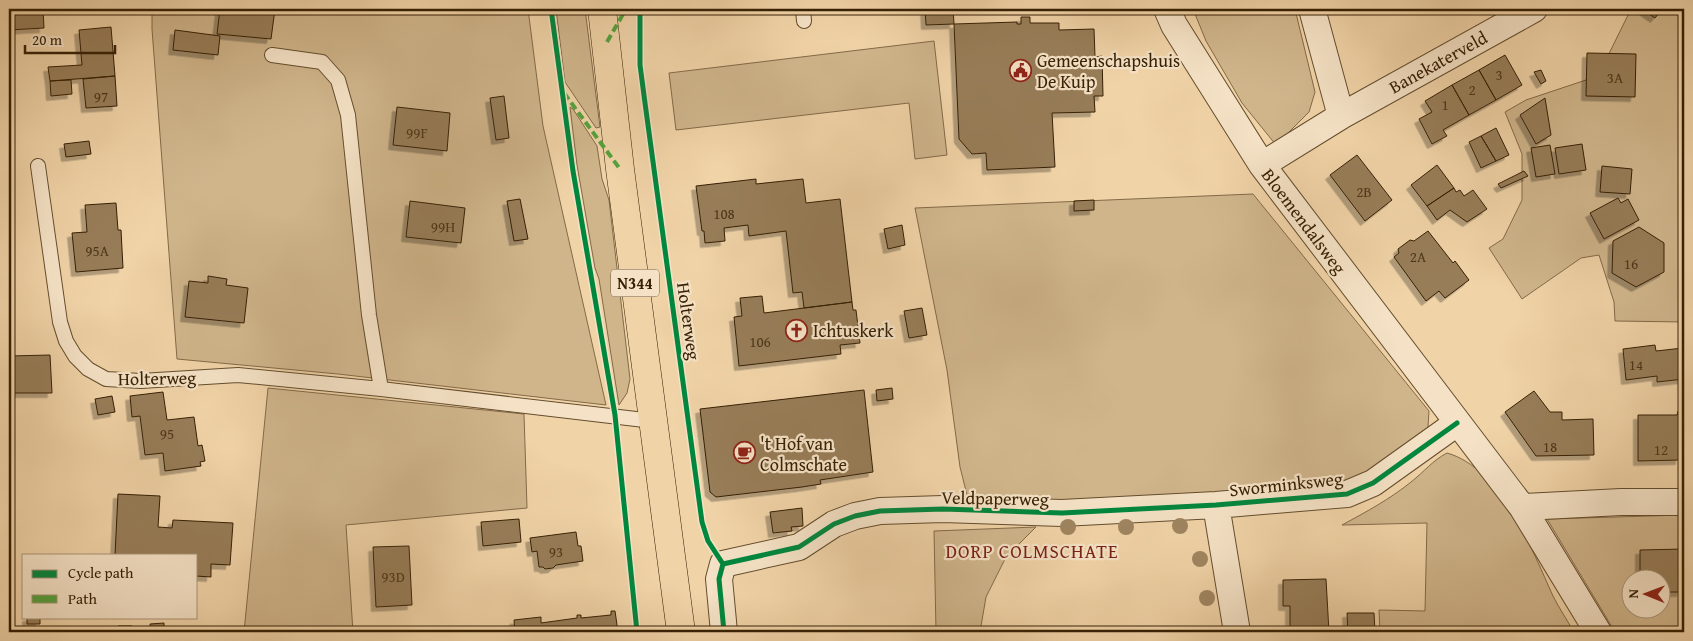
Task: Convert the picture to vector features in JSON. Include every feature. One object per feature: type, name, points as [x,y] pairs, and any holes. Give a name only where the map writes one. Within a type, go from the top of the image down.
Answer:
[{"type":"main road","name":"N344","points":[[602,9],[620,170],[681,632]]},
{"type":"street","name":"Bloemendalsweg","points":[[1167,9],[1174,25],[1262,165],[1457,423]]},
{"type":"street","points":[[1312,9],[1342,116]]},
{"type":"street","name":"Banekaterveld","points":[[1262,165],[1342,116],[1534,9]]},
{"type":"street","points":[[1457,423],[1522,507],[1598,632]]},
{"type":"street","name":"Sworminksweg","points":[[1216,505],[1347,494],[1373,483],[1457,423]]},
{"type":"street","points":[[1522,507],[1621,502],[1684,502]]},
{"type":"street","points":[[1216,505],[1238,632]]},
{"type":"street","name":"Veldpaperweg","points":[[724,632],[719,579],[723,564],[799,546],[834,524],[855,516],[880,511],[943,509],[1062,513],[1216,505]]},
{"type":"lane","points":[[272,54],[322,62],[338,80],[348,115],[369,315],[381,389]]},
{"type":"lane","name":"Holterweg","points":[[38,166],[60,322],[66,341],[75,356],[88,369],[106,378],[141,381],[238,375],[381,389],[653,421]]},
{"type":"shaded area","points":[[152,9],[528,9],[543,126],[606,405],[338,374],[177,359]]},
{"type":"shaded area","points":[[556,9],[585,9],[600,127],[596,128],[565,82]]},
{"type":"shaded area","points":[[1193,9],[1295,9],[1315,92],[1309,112],[1276,145],[1242,103],[1206,41]]},
{"type":"shaded area","points":[[1631,9],[1684,9],[1684,322],[1615,321],[1614,302],[1599,255],[1581,258],[1522,299],[1489,248],[1503,239],[1522,200],[1522,154],[1505,112],[1526,100],[1598,76]]},
{"type":"shaded area","points":[[934,41],[947,155],[915,159],[909,103],[676,130],[669,73]]},
{"type":"shaded area","points":[[570,107],[597,146],[602,179],[609,200],[630,379],[627,393],[619,405],[599,279],[595,268],[577,165]]},
{"type":"shaded area","points":[[1253,194],[1429,411],[1428,427],[1417,443],[1396,458],[1336,486],[1203,496],[969,503],[960,467],[947,370],[915,208]]},
{"type":"shaded area","points":[[268,388],[524,414],[527,508],[346,525],[353,632],[244,632]]},
{"type":"shaded area","points":[[1447,453],[1466,462],[1483,475],[1499,493],[1524,534],[1560,610],[1574,632],[1380,632],[1379,610],[1425,611],[1427,523],[1342,525],[1395,494]]},
{"type":"shaded area","points":[[1684,515],[1684,632],[1615,632],[1547,519]]},
{"type":"shaded area","points":[[1036,527],[1006,557],[986,597],[980,632],[936,632],[934,531]]},
{"type":"building","points":[[9,9],[43,9],[44,28],[9,30]]},
{"type":"building","points":[[220,9],[275,9],[271,39],[217,34]]},
{"type":"building","points":[[925,9],[953,9],[954,24],[926,25]]},
{"type":"building","points":[[1642,9],[1662,9],[1655,18]]},
{"type":"building","points":[[1021,17],[1030,17],[1030,23],[1059,23],[1059,30],[1094,29],[1095,57],[1102,56],[1103,96],[1094,96],[1095,112],[1052,113],[1055,167],[987,170],[986,153],[972,154],[959,139],[954,24],[1017,22],[1017,24],[1021,24]]},
{"type":"building","points":[[111,27],[115,76],[50,81],[48,67],[82,65],[79,30]]},
{"type":"building","points":[[175,30],[220,36],[218,55],[173,50]]},
{"type":"building","points":[[1587,53],[1636,54],[1635,97],[1586,96]]},
{"type":"building","points":[[1505,55],[1522,85],[1496,100],[1479,70]]},
{"type":"building","points":[[1479,70],[1496,100],[1469,115],[1452,85]]},
{"type":"building","points":[[1541,70],[1546,81],[1541,84],[1534,72]]},
{"type":"building","points":[[115,76],[117,106],[86,108],[83,79]]},
{"type":"building","points":[[71,80],[72,94],[51,96],[50,81]]},
{"type":"building","points":[[1452,85],[1469,115],[1443,130],[1447,136],[1432,144],[1419,119],[1432,112],[1425,101]]},
{"type":"building","points":[[504,96],[509,138],[496,140],[490,98]]},
{"type":"building","points":[[1545,98],[1551,135],[1536,144],[1520,115]]},
{"type":"building","points":[[397,107],[450,113],[447,151],[393,145]]},
{"type":"building","points":[[1496,128],[1509,155],[1496,161],[1481,136]]},
{"type":"building","points":[[10,130],[13,326],[9,326]]},
{"type":"building","points":[[1481,136],[1496,161],[1481,168],[1469,142]]},
{"type":"building","points":[[89,141],[91,154],[66,157],[64,144]]},
{"type":"building","points":[[1582,144],[1586,170],[1559,174],[1555,148]]},
{"type":"building","points":[[1550,145],[1555,174],[1536,177],[1531,148]]},
{"type":"building","points":[[1357,155],[1392,200],[1365,221],[1330,175]]},
{"type":"building","points":[[1437,165],[1454,188],[1427,206],[1411,185]]},
{"type":"building","points":[[1602,166],[1632,169],[1630,194],[1600,192]]},
{"type":"building","points":[[1524,171],[1528,176],[1501,188],[1498,184]]},
{"type":"building","points":[[756,179],[756,184],[803,179],[806,203],[840,199],[852,302],[804,308],[802,292],[793,293],[786,231],[749,236],[748,225],[724,228],[725,241],[705,243],[696,186]]},
{"type":"building","points":[[1454,188],[1456,192],[1460,190],[1464,196],[1473,190],[1487,209],[1467,222],[1450,210],[1437,220],[1427,206]]},
{"type":"building","points":[[1618,198],[1621,203],[1628,199],[1639,220],[1604,239],[1590,213]]},
{"type":"building","points":[[520,199],[528,239],[514,241],[507,201]]},
{"type":"building","points":[[1094,200],[1094,210],[1074,211],[1074,201]]},
{"type":"building","points":[[410,201],[465,208],[461,243],[406,237]]},
{"type":"building","points":[[116,203],[118,230],[121,230],[123,268],[76,272],[72,233],[87,232],[85,205]]},
{"type":"building","points":[[902,225],[905,245],[888,249],[884,229]]},
{"type":"building","points":[[1639,227],[1664,243],[1664,272],[1636,287],[1612,273],[1613,241]]},
{"type":"building","points":[[1428,231],[1469,280],[1445,298],[1439,291],[1426,301],[1394,257],[1399,253],[1398,249],[1410,240],[1414,241]]},
{"type":"building","points":[[208,276],[227,279],[226,285],[248,288],[244,323],[185,317],[189,281],[208,283]]},
{"type":"building","name":"Ichtuskerk","points":[[762,296],[764,313],[852,302],[853,310],[856,310],[860,343],[840,345],[841,354],[739,366],[734,317],[742,316],[740,298]]},
{"type":"building","points":[[922,308],[927,335],[909,338],[904,311]]},
{"type":"building","points":[[1655,345],[1656,351],[1683,348],[1684,379],[1657,382],[1657,376],[1626,380],[1623,349]]},
{"type":"building","points":[[50,355],[52,393],[9,393],[9,356]]},
{"type":"building","points":[[892,388],[893,399],[877,401],[876,390]]},
{"type":"building","points":[[864,390],[873,472],[820,480],[821,484],[802,487],[716,497],[710,492],[700,409]]},
{"type":"building","points":[[1534,391],[1550,412],[1562,412],[1562,420],[1593,419],[1594,455],[1536,456],[1505,412]]},
{"type":"building","points":[[163,392],[167,420],[194,417],[198,446],[202,445],[205,461],[200,462],[201,466],[165,471],[163,453],[145,455],[140,416],[132,417],[130,396]]},
{"type":"building","points":[[112,396],[115,412],[98,415],[95,399]]},
{"type":"building","points":[[1678,411],[1684,411],[1684,439],[1680,439],[1680,460],[1638,461],[1638,415],[1677,415]]},
{"type":"building","points":[[118,494],[160,496],[158,527],[172,528],[173,520],[233,523],[230,565],[211,564],[211,577],[198,576],[198,554],[115,554]]},
{"type":"building","points":[[802,508],[803,526],[791,527],[792,531],[773,533],[770,512]]},
{"type":"building","points":[[519,519],[521,542],[483,546],[481,522]]},
{"type":"building","points":[[576,532],[578,546],[581,546],[583,561],[556,565],[553,568],[545,569],[539,567],[537,551],[532,552],[530,538]]},
{"type":"building","points":[[409,546],[412,605],[376,607],[373,547]]},
{"type":"building","points":[[1684,549],[1684,584],[1682,584],[1681,592],[1670,592],[1670,568],[1640,568],[1640,550]]},
{"type":"building","points":[[1326,579],[1329,632],[1290,632],[1290,606],[1283,606],[1283,580]]},
{"type":"building","points":[[611,611],[615,611],[618,632],[515,632],[514,620],[541,617],[541,623],[577,618],[577,615],[581,615],[581,618],[611,615]]},
{"type":"building","points":[[1347,613],[1374,613],[1375,632],[1348,632]]},
{"type":"building","points":[[27,618],[40,618],[40,624],[27,624]]},
{"type":"building","points":[[164,623],[164,632],[151,632],[150,624]]},
{"type":"building","points":[[118,626],[132,626],[132,632],[118,632]]},
{"type":"marked path","points":[[607,42],[626,9]]},
{"type":"marked path","points":[[564,93],[620,169]]},
{"type":"cycle path","points":[[551,9],[573,171],[615,415],[637,632]]},
{"type":"cycle path","points":[[640,9],[640,65],[702,522],[708,541],[723,564],[719,579],[724,632]]},
{"type":"cycle path","points":[[723,564],[799,547],[834,524],[855,516],[880,511],[943,509],[1062,513],[1216,505],[1347,494],[1373,483],[1457,423]]},
{"type":"place","name":"Gemeenschapshuis De Kuip","points":[[1021,70]]},
{"type":"place","name":"Ichtuskerk","points":[[797,330]]},
{"type":"place","name":"'t Hof van Colmschate","points":[[744,453]]},
{"type":"district","name":"DORP COLMSCHATE","points":[[1032,551]]}]
